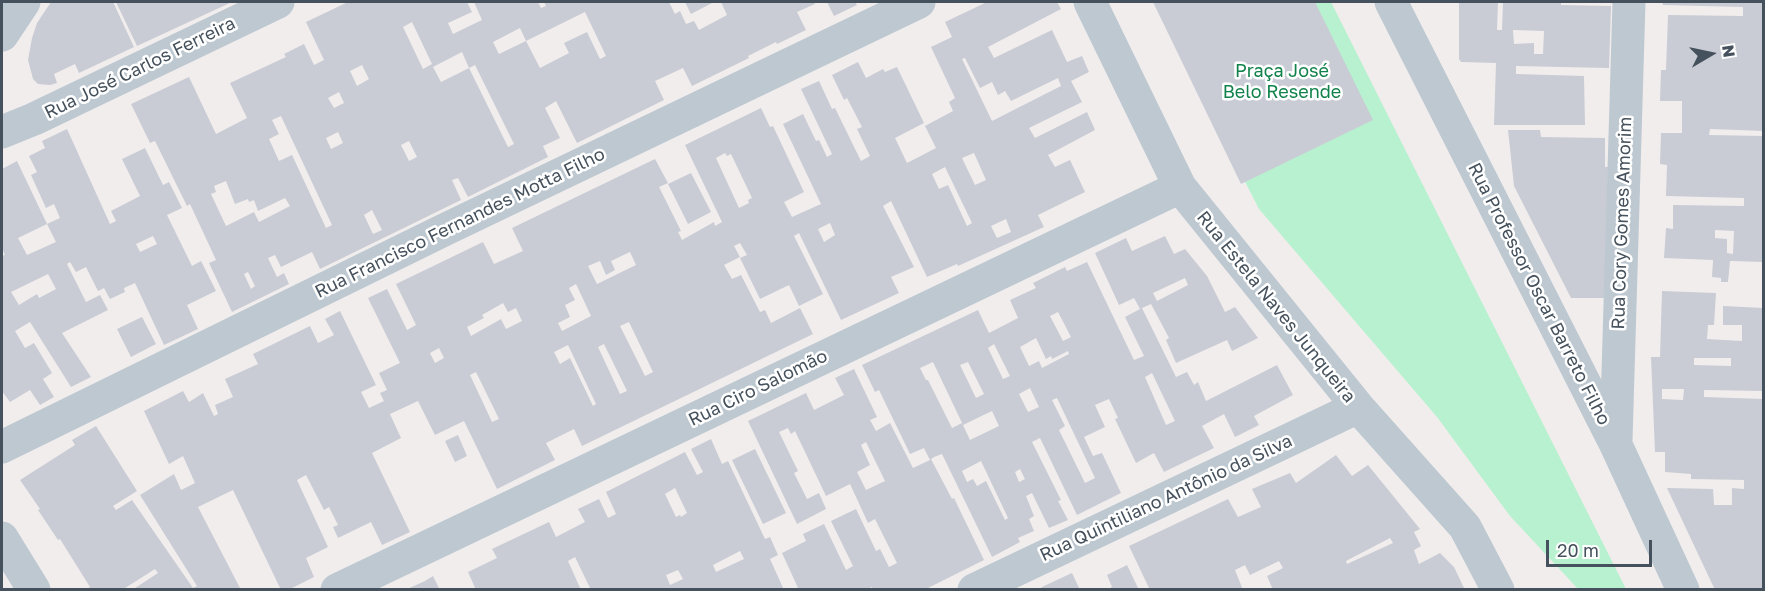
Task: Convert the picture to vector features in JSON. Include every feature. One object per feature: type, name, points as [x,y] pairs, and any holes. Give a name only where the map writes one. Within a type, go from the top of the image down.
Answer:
[{"type":"street","points":[[2,35],[24,2]]},
{"type":"street","name":"Rua José Carlos Ferreira","points":[[2,132],[34,119],[278,2]]},
{"type":"street","name":"Rua Francisco Fernandes Motta Filho","points":[[2,447],[457,224],[919,2]]},
{"type":"street","name":"Rua Estela Naves Junqueira","points":[[1090,2],[1179,187],[1358,407],[1465,527],[1498,590]]},
{"type":"street","name":"Rua Professor Oscar Barreto Filho","points":[[1390,2],[1616,445],[1683,590]]},
{"type":"street","name":"Rua Cory Gomes Amorim","points":[[1616,445],[1629,2]]},
{"type":"street","name":"Rua Ciro Salomão","points":[[337,590],[1179,187]]},
{"type":"street","name":"Rua Quintiliano Antônio da Silva","points":[[974,590],[1358,407]]},
{"type":"street","points":[[2,538],[34,590]]},
{"type":"green space","name":"Praça José Belo Resende","points":[[1153,2],[1331,2],[1626,589],[1578,589],[1510,516],[1437,417],[1259,209]]},
{"type":"building","points":[[51,2],[113,2],[134,47],[79,73],[75,64],[54,74],[57,83],[38,84],[33,79],[28,60],[37,23]]},
{"type":"building","points":[[116,2],[232,2],[137,46]]},
{"type":"building","points":[[348,2],[467,2],[472,12],[448,23],[453,34],[482,20],[474,2],[538,2],[541,8],[546,6],[544,2],[669,2],[675,14],[680,11],[686,24],[694,21],[699,30],[727,15],[721,2],[814,2],[815,4],[797,12],[806,30],[777,44],[776,42],[692,86],[683,68],[655,81],[664,100],[577,143],[556,101],[545,108],[560,138],[543,146],[548,157],[468,197],[458,178],[452,180],[461,200],[320,269],[312,252],[281,267],[275,255],[268,258],[277,277],[284,273],[289,284],[232,312],[209,263],[216,260],[190,204],[187,206],[155,141],[150,143],[131,104],[189,77],[216,134],[247,118],[230,83],[286,57],[284,54],[304,44],[314,65],[324,60],[306,22]],"holes":[[[585,12],[606,56],[600,59],[587,32],[564,43],[569,53],[540,68],[526,41]],[[412,22],[432,64],[423,69],[403,27]],[[520,28],[526,41],[499,54],[493,42]],[[462,52],[469,68],[441,82],[433,67]],[[362,65],[369,79],[357,86],[350,71]],[[475,65],[514,144],[508,147],[469,68]],[[339,92],[344,103],[334,108],[328,98]],[[281,116],[332,225],[326,228],[292,155],[279,161],[269,139],[279,134],[272,120]],[[338,132],[343,143],[331,149],[326,138]],[[409,141],[417,157],[409,161],[401,145]],[[226,181],[235,204],[248,199],[249,202],[254,200],[258,211],[285,198],[290,206],[259,222],[254,212],[226,226],[211,194],[216,192],[214,186]],[[372,210],[382,230],[373,234],[364,215]],[[248,272],[255,286],[251,289],[244,274]]]},
{"type":"building","points":[[685,2],[714,2],[691,14]]},
{"type":"building","points":[[827,2],[855,2],[857,5],[834,16]]},
{"type":"building","points":[[987,2],[1057,2],[1061,9],[988,47],[994,58],[1052,30],[1067,62],[1082,56],[1089,72],[1071,81],[1082,102],[1029,128],[1035,138],[1087,112],[1095,130],[1048,155],[1055,167],[1070,160],[1085,192],[1038,215],[1044,227],[958,266],[957,264],[927,277],[891,201],[883,206],[914,267],[891,277],[899,293],[841,320],[799,233],[794,236],[823,294],[799,306],[789,285],[760,299],[740,258],[747,255],[740,243],[734,246],[740,257],[724,265],[732,279],[741,275],[760,312],[765,310],[771,323],[800,308],[813,334],[582,446],[574,429],[546,443],[555,460],[497,489],[464,421],[435,435],[418,401],[390,414],[401,438],[372,453],[410,532],[382,545],[371,522],[338,538],[333,527],[338,525],[329,507],[324,510],[306,475],[297,480],[328,547],[306,558],[314,577],[288,590],[281,590],[233,490],[198,507],[241,590],[132,590],[158,573],[155,569],[122,590],[85,590],[90,587],[20,480],[75,445],[72,440],[96,426],[137,491],[113,506],[116,510],[132,500],[193,588],[197,586],[140,495],[174,474],[181,490],[195,483],[183,456],[169,464],[144,411],[183,391],[189,402],[203,393],[214,416],[218,414],[215,405],[233,397],[225,379],[258,364],[253,354],[310,326],[318,343],[334,335],[325,319],[340,311],[376,385],[361,392],[369,408],[384,401],[380,393],[387,390],[379,373],[400,363],[368,298],[387,289],[407,330],[416,325],[396,284],[483,242],[494,264],[523,251],[512,228],[655,159],[668,183],[659,187],[681,231],[678,232],[682,240],[714,222],[715,226],[722,222],[685,145],[761,108],[770,127],[773,126],[804,192],[784,202],[792,217],[821,204],[783,124],[803,114],[816,141],[819,140],[827,157],[832,154],[801,89],[819,81],[861,161],[870,156],[857,129],[862,127],[847,98],[844,100],[832,75],[858,62],[866,78],[883,69],[885,72],[897,67],[924,123],[895,138],[907,163],[936,148],[925,126],[953,111],[949,102],[955,98],[931,47],[952,37],[945,22]],"holes":[[[965,58],[980,88],[992,82],[998,95],[1005,91],[1011,101],[1058,78],[1061,86],[992,121],[962,59]],[[725,153],[727,156],[731,154],[752,198],[748,200],[749,203],[739,208],[716,158]],[[974,153],[986,180],[975,185],[962,158]],[[945,167],[972,223],[967,226],[948,185],[939,189],[932,174]],[[1006,219],[1011,232],[997,238],[991,226]],[[830,223],[835,235],[824,242],[818,229]],[[630,252],[636,265],[597,284],[588,266],[600,261],[606,275],[615,270],[611,261]],[[576,284],[591,316],[562,331],[558,323],[570,317],[565,305],[575,300],[569,288]],[[503,303],[508,312],[516,308],[522,321],[506,329],[501,319],[471,336],[467,327],[484,318],[482,315]],[[629,322],[653,372],[645,376],[620,326]],[[604,344],[627,391],[620,394],[598,347]],[[568,345],[596,404],[593,406],[570,358],[560,364],[554,352]],[[439,348],[444,358],[435,363],[430,353]],[[476,372],[499,419],[492,422],[470,375]]]},
{"type":"building","points":[[1153,2],[1315,2],[1373,120],[1241,184]]},
{"type":"building","points":[[1459,2],[1498,2],[1497,30],[1502,30],[1503,2],[1561,2],[1561,5],[1611,6],[1609,68],[1516,66],[1516,74],[1584,76],[1585,125],[1494,125],[1496,63],[1461,62],[1459,59]],"holes":[[[1513,30],[1544,31],[1543,54],[1534,54],[1534,43],[1514,44]]]},
{"type":"building","points":[[1662,2],[1764,2],[1764,131],[1710,129],[1709,135],[1764,136],[1764,262],[1730,261],[1728,282],[1721,282],[1721,278],[1712,277],[1713,260],[1664,258],[1666,228],[1673,229],[1673,205],[1744,206],[1744,198],[1666,196],[1667,165],[1660,164],[1661,133],[1682,133],[1682,101],[1660,101],[1661,70],[1666,70],[1668,15],[1743,16],[1743,7],[1663,5]],"holes":[[[1715,230],[1734,231],[1733,254],[1727,253],[1727,239],[1715,238]]]},
{"type":"building","points":[[67,129],[110,224],[116,221],[111,211],[140,196],[122,159],[145,148],[163,185],[169,182],[182,208],[167,215],[192,266],[201,261],[216,291],[187,305],[198,329],[164,345],[135,283],[124,288],[125,292],[110,299],[104,288],[98,291],[86,267],[76,272],[70,262],[67,264],[86,302],[100,295],[108,310],[62,333],[91,377],[71,387],[30,322],[15,331],[25,348],[34,343],[52,373],[43,379],[54,397],[40,405],[30,390],[10,402],[2,391],[2,256],[5,255],[2,248],[2,169],[17,161],[47,224],[60,218],[54,204],[46,208],[31,175],[37,172],[29,156],[45,148],[42,141]],"holes":[[[47,224],[56,242],[27,255],[18,238]],[[153,236],[157,244],[140,252],[136,244]],[[48,274],[56,289],[39,298],[37,294],[19,305],[11,292]]]},
{"type":"building","points":[[1508,130],[1540,130],[1541,137],[1605,138],[1605,167],[1608,167],[1605,298],[1571,298],[1514,186]]},
{"type":"building","points":[[691,173],[711,212],[688,224],[668,184]]},
{"type":"building","points":[[1165,236],[1174,254],[1185,249],[1207,276],[1225,312],[1235,307],[1258,338],[1232,351],[1227,340],[1176,363],[1166,340],[1169,338],[1151,304],[1142,308],[1176,377],[1187,372],[1194,385],[1198,382],[1206,401],[1277,365],[1293,395],[1254,416],[1259,425],[1235,437],[1224,414],[1202,426],[1214,448],[1164,472],[1154,453],[1136,463],[1115,419],[1118,418],[1109,399],[1095,405],[1105,427],[1084,437],[1093,456],[1102,453],[1121,493],[1077,515],[1040,438],[1032,442],[1061,500],[1058,501],[1068,520],[1049,528],[1032,493],[1026,496],[1034,516],[1029,519],[1034,531],[1018,538],[1020,542],[992,557],[942,454],[934,457],[931,459],[952,499],[954,498],[984,560],[924,590],[873,590],[872,587],[866,590],[799,590],[782,553],[806,541],[803,534],[824,524],[846,570],[853,566],[831,521],[856,509],[876,551],[880,549],[889,567],[897,563],[875,519],[868,523],[850,484],[826,496],[795,431],[791,434],[788,428],[779,432],[798,471],[794,473],[807,499],[819,493],[826,509],[797,524],[748,421],[806,393],[814,410],[844,395],[835,378],[854,369],[877,417],[870,420],[876,431],[890,423],[913,468],[930,460],[924,448],[910,454],[879,390],[875,392],[862,365],[978,310],[989,333],[1018,318],[1010,300],[1036,288],[1033,283],[1065,267],[1067,271],[1087,262],[1134,360],[1144,356],[1125,317],[1140,309],[1134,298],[1119,305],[1095,253],[1126,238],[1132,251]],"holes":[[[1185,278],[1188,285],[1157,301],[1153,293]],[[1058,312],[1071,337],[1063,341],[1050,316]],[[1036,338],[1046,359],[1051,356],[1052,359],[1068,351],[1069,354],[1042,368],[1039,361],[1029,366],[1020,347]],[[994,344],[1010,376],[1003,379],[988,348]],[[933,362],[963,425],[992,411],[999,426],[970,440],[962,423],[952,428],[920,368]],[[968,362],[984,394],[976,398],[960,365]],[[1152,373],[1175,421],[1166,425],[1145,377]],[[1030,388],[1039,407],[1028,412],[1019,394]],[[1057,398],[1095,478],[1085,483],[1059,430],[1065,426],[1052,400]],[[866,442],[885,481],[866,490],[857,472],[870,465],[861,445]],[[981,461],[1008,518],[1005,520],[986,481],[977,486],[973,479],[967,482],[962,471]],[[1020,469],[1025,479],[1019,482],[1015,472]]]},
{"type":"building","points":[[1662,291],[1716,293],[1714,325],[1708,325],[1707,339],[1742,341],[1742,325],[1723,325],[1723,306],[1764,308],[1764,391],[1704,390],[1704,397],[1764,399],[1764,590],[1715,590],[1667,488],[1713,489],[1714,505],[1732,505],[1732,488],[1744,489],[1744,480],[1691,479],[1691,474],[1665,472],[1665,452],[1655,452],[1651,357],[1660,357]],"holes":[[[1694,358],[1731,358],[1731,366],[1694,365]],[[1662,389],[1684,389],[1683,400],[1662,399]]]},
{"type":"building","points":[[142,317],[156,344],[131,357],[117,329]]},
{"type":"building","points":[[458,435],[467,456],[455,462],[445,441]]},
{"type":"building","points":[[711,439],[722,464],[728,461],[765,539],[770,537],[778,555],[770,559],[784,590],[591,590],[575,557],[568,561],[581,590],[476,590],[468,572],[497,558],[492,549],[549,522],[556,537],[585,522],[578,509],[599,499],[608,518],[616,514],[606,492],[685,452],[697,475],[703,472],[691,449]],"holes":[[[675,488],[687,513],[681,517],[680,515],[676,517],[665,494]],[[740,551],[744,559],[716,572],[713,565]],[[678,570],[683,579],[670,585],[666,575]]]},
{"type":"building","points":[[755,449],[786,513],[763,524],[732,460]]},
{"type":"building","points":[[1336,455],[1352,476],[1368,465],[1420,529],[1414,532],[1421,546],[1414,550],[1419,564],[1440,553],[1454,567],[1465,590],[1273,590],[1267,576],[1283,568],[1279,561],[1250,575],[1245,565],[1235,570],[1243,590],[1150,590],[1129,546],[1228,499],[1238,517],[1261,507],[1252,489],[1290,473],[1296,483]],"holes":[[[1390,538],[1393,543],[1347,564],[1346,561]]]},
{"type":"building","points":[[1127,565],[1139,590],[1106,590],[1112,587],[1107,575]]},
{"type":"building","points":[[1072,573],[1080,590],[1037,590],[1044,586]]},
{"type":"building","points":[[433,576],[440,590],[405,590],[425,581]]}]
